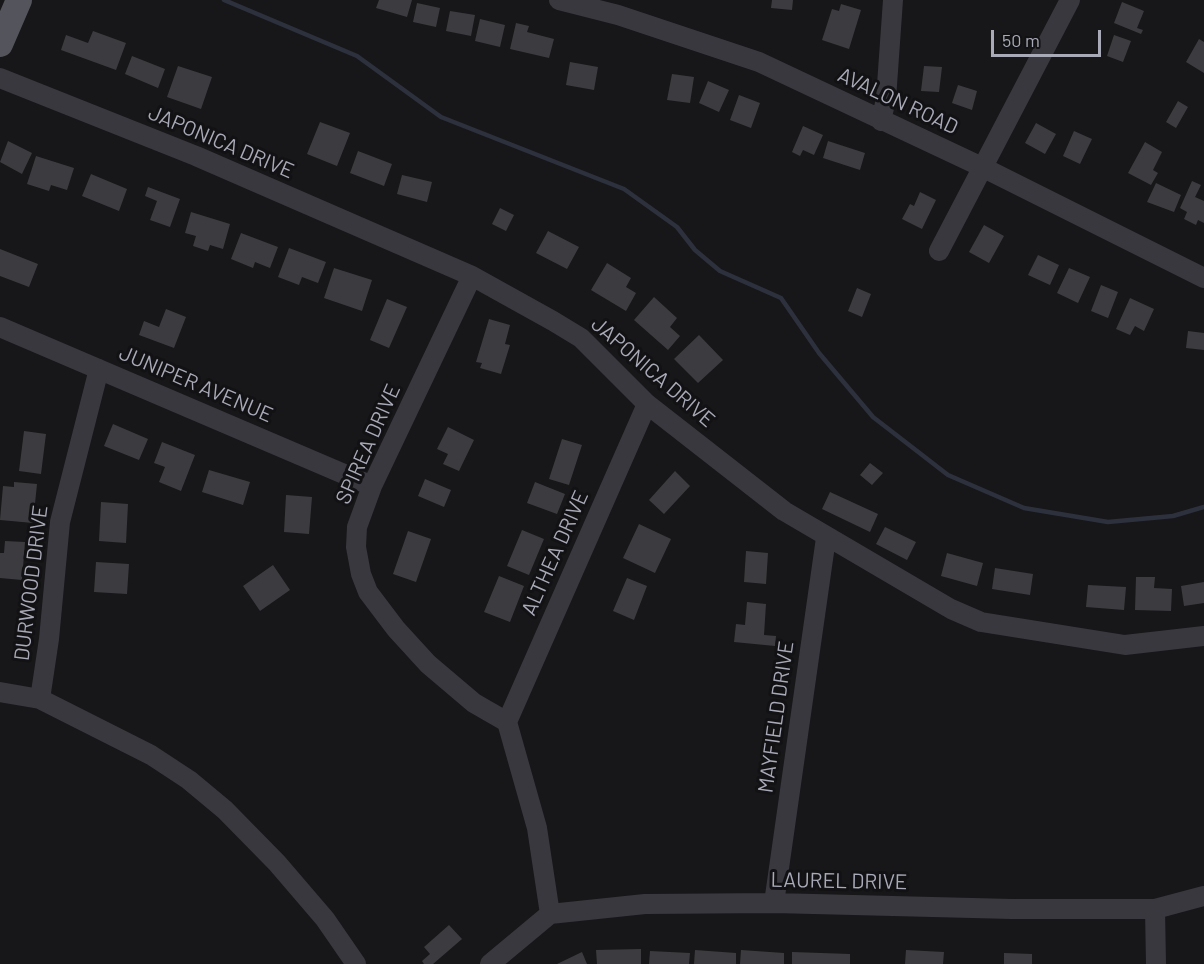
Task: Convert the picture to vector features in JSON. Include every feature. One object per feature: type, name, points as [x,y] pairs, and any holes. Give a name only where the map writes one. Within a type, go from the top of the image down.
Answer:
[{"type":"main road","points":[[0,44],[19,0]]},
{"type":"street","name":"AVALON ROAD","points":[[559,0],[689,37],[759,62],[982,167],[1204,278]]},
{"type":"street","points":[[881,121],[886,99],[893,0]]},
{"type":"street","points":[[939,251],[1070,0]]},
{"type":"street","name":"JAPONICA DRIVE","points":[[0,78],[196,156],[472,276],[581,338],[647,404],[784,511],[826,538],[951,609],[981,622],[1125,645],[1204,636]]},
{"type":"street","name":"SPIREA DRIVE","points":[[472,276],[372,486],[357,526],[356,547],[361,574],[368,592],[396,629],[429,663],[474,703],[507,722]]},
{"type":"street","name":"JUNIPER AVENUE","points":[[0,327],[372,486]]},
{"type":"street","name":"DURWOOD DRIVE","points":[[40,699],[50,639],[60,522],[99,369]]},
{"type":"street","name":"ALTHEA DRIVE","points":[[507,722],[647,404]]},
{"type":"street","name":"MAYFIELD DRIVE","points":[[774,903],[826,538]]},
{"type":"street","points":[[0,692],[40,699],[151,755],[189,780],[225,810],[277,863],[325,919],[356,964]]},
{"type":"street","points":[[490,964],[550,914],[537,828],[507,722]]},
{"type":"street","name":"LAUREL DRIVE","points":[[550,914],[645,904],[774,903],[1012,909],[1155,909],[1204,896]]},
{"type":"street","points":[[1155,909],[1156,964]]},
{"type":"building","points":[[379,0],[412,0],[407,17],[376,8]]},
{"type":"building","points":[[772,0],[793,0],[792,10],[771,8]]},
{"type":"building","points":[[1122,2],[1144,11],[1137,28],[1143,30],[1141,34],[1114,23]]},
{"type":"building","points":[[417,3],[440,8],[436,27],[413,22]]},
{"type":"building","points":[[841,4],[861,10],[849,49],[822,40],[832,9],[839,11]]},
{"type":"building","points":[[450,11],[475,15],[471,36],[446,31]]},
{"type":"building","points":[[480,19],[505,25],[500,47],[475,41]]},
{"type":"building","points":[[516,23],[529,26],[527,32],[554,39],[549,58],[510,49]]},
{"type":"building","points":[[93,31],[126,43],[116,70],[61,50],[66,35],[88,43]]},
{"type":"building","points":[[1114,35],[1131,41],[1123,62],[1107,56]]},
{"type":"building","points":[[1199,39],[1204,42],[1204,73],[1186,62]]},
{"type":"building","points":[[132,56],[165,69],[158,88],[125,74]]},
{"type":"building","points":[[570,62],[598,67],[594,90],[566,85]]},
{"type":"building","points":[[178,66],[212,77],[201,109],[167,97]]},
{"type":"building","points":[[924,66],[942,67],[939,92],[921,91]]},
{"type":"building","points":[[672,74],[694,77],[690,103],[667,100]]},
{"type":"building","points":[[708,81],[729,90],[719,112],[699,103]]},
{"type":"building","points":[[958,85],[977,91],[972,110],[952,103]]},
{"type":"building","points":[[739,95],[760,103],[751,128],[730,120]]},
{"type":"building","points":[[1178,101],[1188,107],[1176,128],[1166,122]]},
{"type":"building","points":[[320,122],[350,133],[337,166],[307,154]]},
{"type":"building","points":[[1036,123],[1056,134],[1045,154],[1025,143]]},
{"type":"building","points":[[803,126],[823,135],[814,155],[803,150],[800,156],[792,152]]},
{"type":"building","points":[[1074,131],[1092,139],[1080,164],[1063,156]]},
{"type":"building","points":[[8,141],[32,153],[22,174],[0,162]]},
{"type":"building","points":[[828,141],[865,153],[860,170],[823,158]]},
{"type":"building","points":[[1145,142],[1162,152],[1153,170],[1158,173],[1151,185],[1128,173]]},
{"type":"building","points":[[358,151],[392,164],[384,186],[350,173]]},
{"type":"building","points":[[36,156],[74,168],[67,190],[51,185],[49,191],[27,184]]},
{"type":"building","points":[[91,174],[127,189],[119,211],[82,196]]},
{"type":"building","points":[[402,175],[432,182],[427,202],[397,194]]},
{"type":"building","points":[[1192,181],[1201,185],[1195,197],[1204,201],[1204,223],[1198,220],[1196,225],[1184,219],[1187,212],[1180,208]]},
{"type":"building","points":[[1156,183],[1181,195],[1174,212],[1147,202]]},
{"type":"building","points":[[148,187],[180,199],[170,227],[150,220],[157,201],[145,196]]},
{"type":"building","points":[[920,192],[936,200],[922,229],[902,219],[910,204],[914,206]]},
{"type":"building","points":[[500,208],[514,215],[506,231],[492,224]]},
{"type":"building","points":[[191,212],[230,224],[223,249],[210,245],[208,251],[193,246],[196,236],[185,233]]},
{"type":"building","points":[[984,225],[1004,236],[989,263],[969,252]]},
{"type":"building","points":[[548,231],[579,247],[567,269],[536,253]]},
{"type":"building","points":[[241,233],[278,247],[270,268],[255,262],[253,268],[231,259]]},
{"type":"building","points":[[289,248],[326,262],[318,283],[302,277],[299,285],[278,277]]},
{"type":"building","points":[[0,249],[38,264],[29,287],[0,276]]},
{"type":"building","points":[[1038,255],[1059,265],[1050,285],[1028,275]]},
{"type":"building","points":[[607,263],[631,278],[626,287],[636,293],[626,311],[591,290]]},
{"type":"building","points":[[334,268],[372,280],[362,311],[324,298]]},
{"type":"building","points":[[1069,268],[1090,277],[1078,303],[1057,293]]},
{"type":"building","points":[[1101,285],[1118,292],[1108,318],[1091,311]]},
{"type":"building","points":[[857,288],[871,294],[862,317],[848,311]]},
{"type":"building","points":[[654,297],[677,318],[670,327],[680,336],[668,350],[634,320]]},
{"type":"building","points":[[1130,298],[1154,309],[1144,331],[1135,326],[1130,335],[1116,329]]},
{"type":"building","points":[[387,299],[407,307],[389,348],[370,340]]},
{"type":"building","points":[[166,309],[186,317],[174,348],[139,335],[144,321],[159,327]]},
{"type":"building","points":[[489,319],[510,325],[505,344],[510,345],[501,374],[480,368],[482,363],[476,362]]},
{"type":"building","points":[[1188,331],[1204,333],[1204,350],[1186,348]]},
{"type":"building","points":[[699,335],[723,360],[698,383],[674,359]]},
{"type":"building","points":[[113,424],[148,439],[139,460],[104,446]]},
{"type":"building","points":[[448,427],[474,440],[459,471],[443,464],[448,454],[437,449]]},
{"type":"building","points":[[24,431],[46,434],[41,474],[19,471]]},
{"type":"building","points":[[562,439],[582,445],[569,485],[549,479]]},
{"type":"building","points":[[162,442],[195,455],[181,491],[159,482],[165,467],[154,463]]},
{"type":"building","points":[[870,463],[883,473],[872,485],[860,475]]},
{"type":"building","points":[[209,470],[250,482],[243,505],[202,492]]},
{"type":"building","points":[[675,471],[690,486],[664,514],[649,500]]},
{"type":"building","points":[[425,479],[451,490],[444,507],[418,496]]},
{"type":"building","points":[[14,482],[37,484],[33,523],[0,520],[3,486],[14,487]]},
{"type":"building","points":[[535,482],[565,494],[557,514],[527,503]]},
{"type":"building","points":[[830,492],[878,514],[870,532],[822,509]]},
{"type":"building","points":[[286,495],[312,497],[309,534],[284,532]]},
{"type":"building","points":[[101,502],[128,504],[126,543],[99,541]]},
{"type":"building","points":[[639,524],[671,539],[655,573],[623,558]]},
{"type":"building","points":[[885,527],[916,542],[907,560],[876,544]]},
{"type":"building","points":[[522,530],[544,539],[529,575],[507,566]]},
{"type":"building","points":[[408,531],[431,539],[416,582],[393,574]]},
{"type":"building","points":[[5,541],[25,542],[22,580],[0,578],[0,553],[4,553]]},
{"type":"building","points":[[746,551],[768,553],[766,584],[744,582]]},
{"type":"building","points":[[947,553],[983,563],[977,586],[941,576]]},
{"type":"building","points":[[96,562],[129,564],[127,594],[94,592]]},
{"type":"building","points":[[273,565],[290,590],[260,611],[243,586]]},
{"type":"building","points":[[995,568],[1033,574],[1030,595],[992,589]]},
{"type":"building","points":[[499,576],[524,586],[510,622],[484,612]]},
{"type":"building","points":[[1136,577],[1155,577],[1154,588],[1172,589],[1171,611],[1135,610]]},
{"type":"building","points":[[627,578],[647,586],[634,620],[613,611]]},
{"type":"building","points":[[1204,582],[1204,603],[1184,606],[1181,586]]},
{"type":"building","points":[[1088,585],[1126,587],[1124,610],[1086,607]]},
{"type":"building","points":[[747,602],[766,604],[764,635],[776,636],[775,646],[734,642],[736,624],[745,625]]},
{"type":"building","points":[[449,925],[462,939],[433,964],[424,964],[422,961],[430,954],[424,947]]},
{"type":"building","points":[[641,949],[641,964],[597,964],[596,950]]},
{"type":"building","points":[[695,950],[736,953],[736,964],[694,964]]},
{"type":"building","points":[[741,950],[784,953],[784,964],[740,964]]},
{"type":"building","points":[[906,950],[944,952],[943,964],[905,964]]},
{"type":"building","points":[[650,951],[690,953],[689,964],[649,964]]},
{"type":"building","points":[[582,952],[587,964],[557,964]]},
{"type":"building","points":[[792,952],[850,954],[850,964],[792,964]]},
{"type":"building","points":[[1004,953],[1032,954],[1032,964],[1004,964]]},
{"type":"waterway","points":[[224,0],[357,56],[441,117],[624,189],[677,227],[695,250],[720,271],[781,298],[819,353],[873,417],[948,475],[1024,508],[1108,522],[1173,516],[1204,507]]}]
